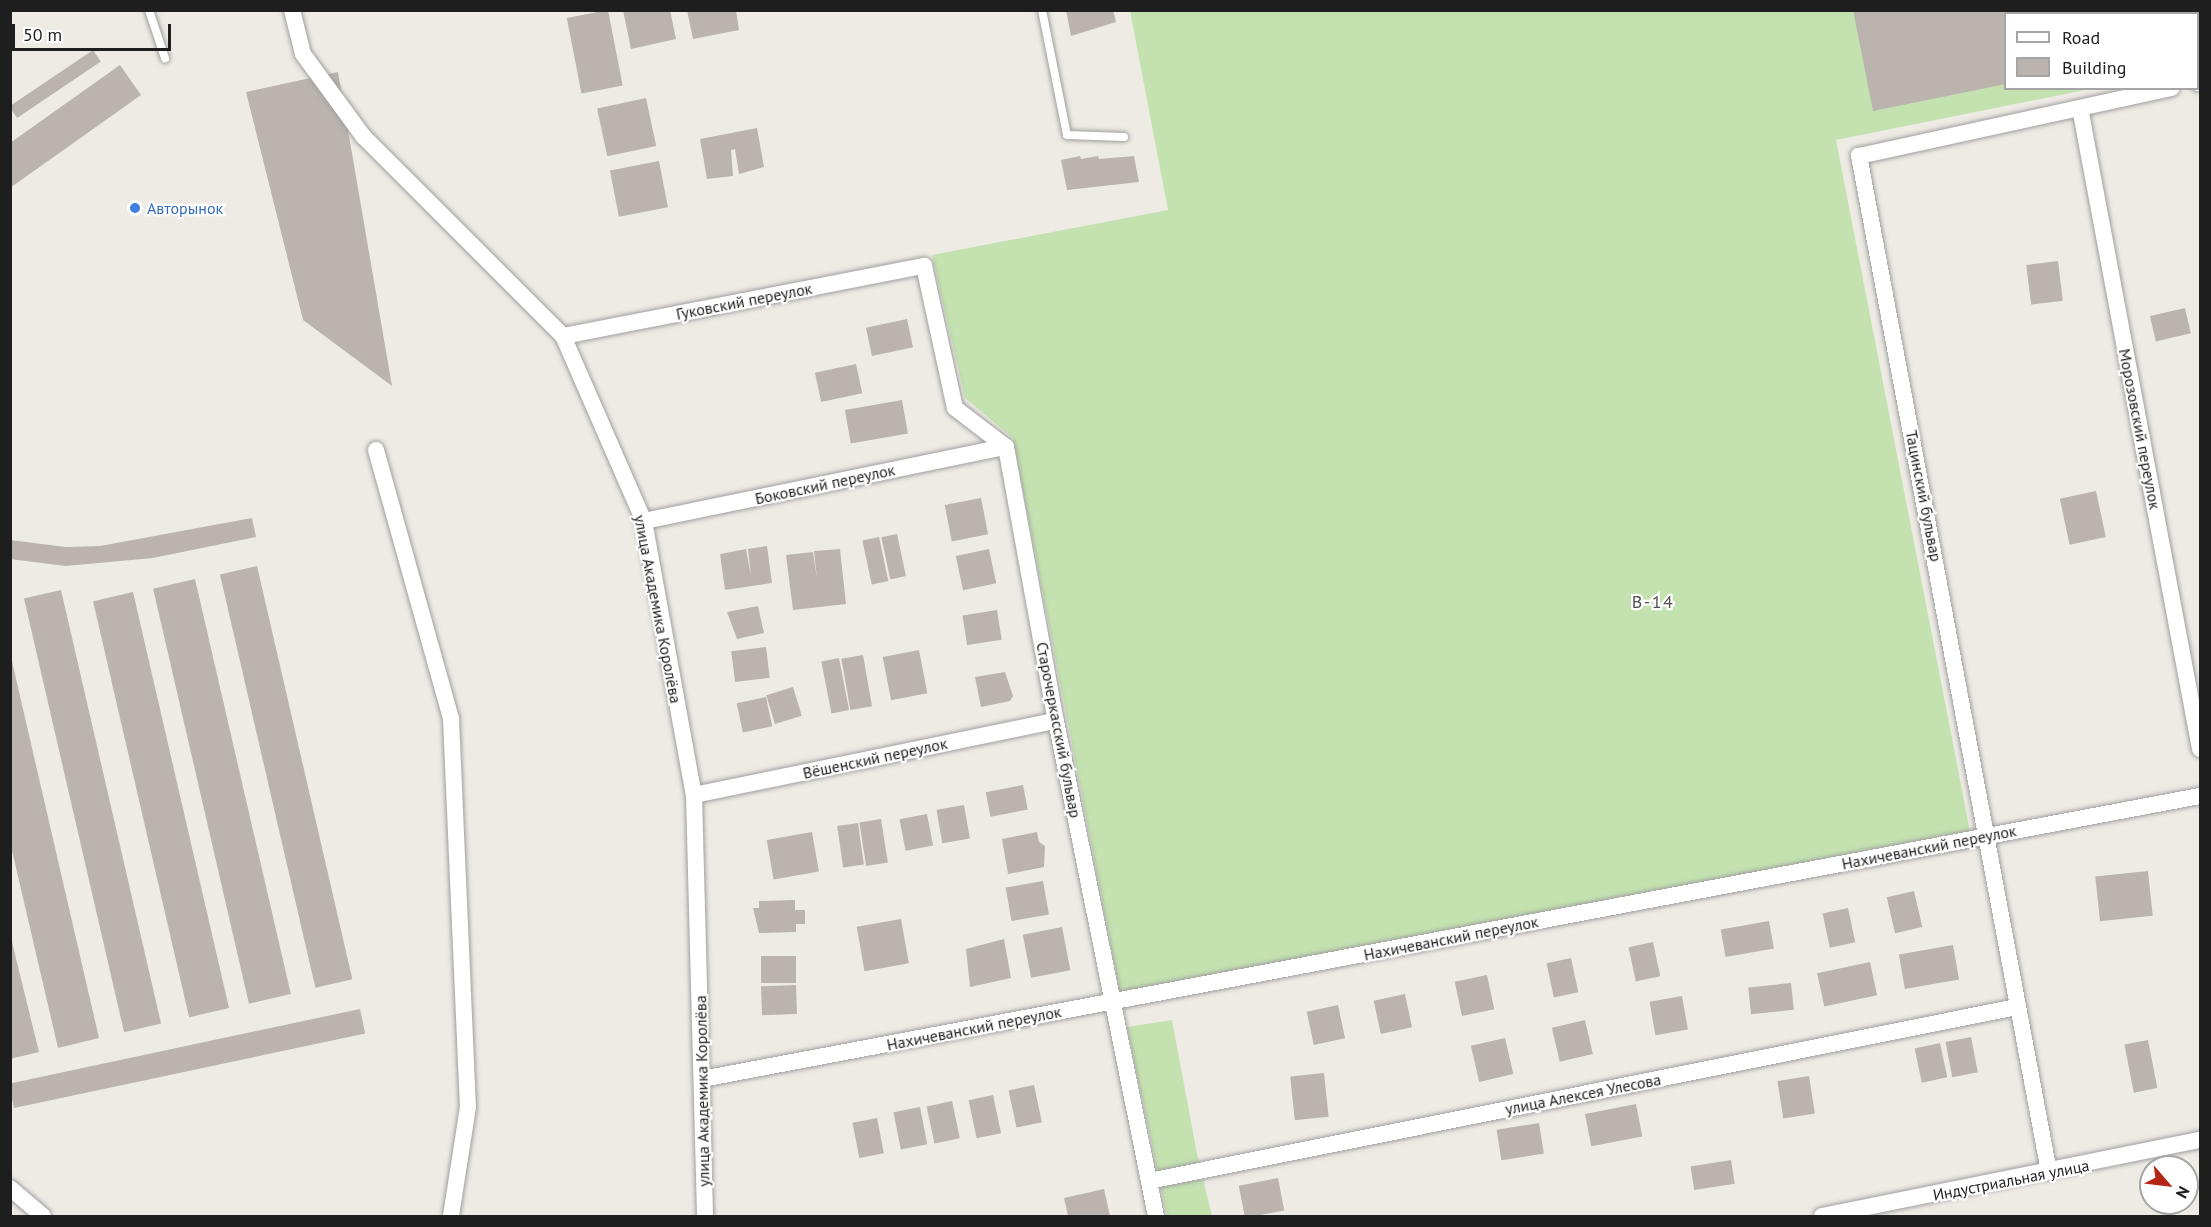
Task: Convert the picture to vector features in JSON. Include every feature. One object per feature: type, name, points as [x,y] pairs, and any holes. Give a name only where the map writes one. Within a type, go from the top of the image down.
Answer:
[{"type":"street","name":"улица Академика Королёва","points":[[292,10],[303,54],[363,136],[563,336],[644,521],[694,795],[705,1216]]},
{"type":"street","points":[[2080,108],[2163,90]]},
{"type":"street","name":"Тацинский бульвар","points":[[2049,1172],[2017,1007],[1988,836],[1859,156],[2080,108]]},
{"type":"street","name":"Морозовский переулок","points":[[2080,108],[2200,749]]},
{"type":"street","name":"Гуковский переулок","points":[[563,336],[924,266],[955,408],[1006,447]]},
{"type":"street","name":"Боковский переулок","points":[[644,521],[1006,447]]},
{"type":"street","name":"Старочеркасский бульвар","points":[[1006,447],[1056,721],[1156,1216]]},
{"type":"street","points":[[376,450],[451,719],[468,1107],[451,1216]]},
{"type":"street","name":"Вёшенский переулок","points":[[694,795],[1056,721]]},
{"type":"street","name":"Нахичеванский переулок","points":[[702,1079],[2200,796]]},
{"type":"street","name":"улица Алексея Улесова","points":[[1149,1180],[2017,1007]]},
{"type":"street","name":"Индустриальная улица","points":[[1822,1216],[2200,1140]]},
{"type":"street","points":[[10,1188],[43,1216]]},
{"type":"lane","points":[[149,10],[165,58]]},
{"type":"lane","points":[[1042,10],[1067,135],[1124,137]]},
{"type":"green space","points":[[1130,11],[2200,11],[2199,39],[2199,12],[2004,12],[2004,90],[2085,90],[1836,140],[1970,831],[1120,993],[1013,438],[965,398],[932,255],[1168,210]]},
{"type":"green space","points":[[1172,1020],[1197,1154],[1212,1216],[1167,1216],[1127,1027]]},
{"type":"building","points":[[608,10],[623,86],[581,94],[567,18]]},
{"type":"building","points":[[623,10],[670,10],[676,39],[631,49]]},
{"type":"building","points":[[687,10],[736,10],[739,30],[693,39]]},
{"type":"building","points":[[1066,10],[1113,10],[1116,22],[1071,36]]},
{"type":"building","points":[[1853,10],[2200,10],[2200,44],[2199,12],[2004,12],[2004,84],[1873,111]]},
{"type":"building","points":[[93,50],[101,62],[17,118],[10,106]]},
{"type":"building","points":[[120,65],[141,95],[10,188],[10,143]]},
{"type":"building","points":[[338,72],[392,386],[303,320],[246,92]]},
{"type":"building","points":[[646,98],[656,146],[607,156],[597,108]]},
{"type":"building","points":[[757,128],[764,167],[739,174],[735,149],[731,150],[733,176],[707,179],[700,139]]},
{"type":"building","points":[[1080,156],[1081,159],[1098,156],[1099,159],[1134,156],[1139,182],[1067,190],[1061,160]]},
{"type":"building","points":[[659,161],[668,207],[619,217],[610,171]]},
{"type":"building","points":[[2058,261],[2063,301],[2031,305],[2026,265]]},
{"type":"building","points":[[2185,308],[2191,333],[2156,341],[2150,316]]},
{"type":"building","points":[[907,319],[913,347],[872,356],[866,328]]},
{"type":"building","points":[[856,364],[862,393],[821,402],[815,373]]},
{"type":"building","points":[[902,400],[908,433],[851,444],[845,410]]},
{"type":"building","points":[[2096,491],[2106,537],[2070,545],[2060,499]]},
{"type":"building","points":[[981,498],[988,534],[952,541],[945,505]]},
{"type":"building","points":[[252,518],[256,537],[153,558],[66,566],[10,559],[10,540],[66,547],[100,546]]},
{"type":"building","points":[[897,534],[906,576],[890,579],[881,537]]},
{"type":"building","points":[[879,537],[888,581],[872,585],[862,541]]},
{"type":"building","points":[[767,546],[772,583],[725,590],[720,554],[746,549],[751,576],[748,549]]},
{"type":"building","points":[[840,549],[846,604],[793,610],[786,555],[813,552],[817,579],[814,551]]},
{"type":"building","points":[[989,549],[996,583],[963,590],[956,556]]},
{"type":"building","points":[[257,566],[352,979],[315,988],[220,575]]},
{"type":"building","points":[[195,579],[291,994],[249,1004],[153,589]]},
{"type":"building","points":[[61,590],[161,1024],[124,1032],[24,599]]},
{"type":"building","points":[[133,592],[229,1008],[189,1017],[93,601]]},
{"type":"building","points":[[758,606],[764,633],[737,639],[727,612]]},
{"type":"building","points":[[997,610],[1002,640],[967,645],[962,615]]},
{"type":"building","points":[[766,647],[770,678],[735,682],[731,651]]},
{"type":"building","points":[[919,650],[927,693],[891,700],[883,657]]},
{"type":"building","points":[[863,655],[872,706],[850,710],[841,659]]},
{"type":"building","points":[[11,657],[99,1038],[58,1048],[10,842]]},
{"type":"building","points":[[839,658],[849,710],[831,713],[821,661]]},
{"type":"building","points":[[1005,672],[1013,696],[1010,701],[981,707],[975,677]]},
{"type":"building","points":[[793,687],[802,716],[775,724],[766,695]]},
{"type":"building","points":[[766,697],[772,726],[743,733],[737,703]]},
{"type":"building","points":[[1023,785],[1028,810],[990,817],[986,792]]},
{"type":"building","points":[[964,805],[970,838],[942,843],[936,810]]},
{"type":"building","points":[[927,814],[933,845],[906,851],[900,819]]},
{"type":"building","points":[[881,819],[888,862],[866,866],[859,822]]},
{"type":"building","points":[[858,823],[864,865],[843,868],[837,826]]},
{"type":"building","points":[[812,832],[819,871],[774,879],[767,840]]},
{"type":"building","points":[[1037,832],[1039,842],[1045,846],[1044,867],[1008,874],[1002,839]]},
{"type":"building","points":[[2148,871],[2153,916],[2100,921],[2095,877]]},
{"type":"building","points":[[1043,881],[1049,914],[1011,921],[1006,888]]},
{"type":"building","points":[[1914,891],[1922,927],[1895,933],[1887,897]]},
{"type":"building","points":[[795,900],[795,910],[805,910],[805,924],[796,924],[796,932],[759,933],[753,908],[759,908],[759,901]]},
{"type":"building","points":[[1848,908],[1855,942],[1830,948],[1823,913]]},
{"type":"building","points":[[901,919],[909,963],[864,971],[857,927]]},
{"type":"building","points":[[1769,921],[1774,949],[1726,957],[1721,930]]},
{"type":"building","points":[[1062,927],[1070,970],[1031,978],[1023,935]]},
{"type":"building","points":[[10,934],[39,1052],[10,1059]]},
{"type":"building","points":[[1004,939],[1011,978],[970,987],[966,949]]},
{"type":"building","points":[[1653,942],[1660,976],[1636,981],[1629,947]]},
{"type":"building","points":[[1953,945],[1959,979],[1905,989],[1899,955]]},
{"type":"building","points":[[761,956],[796,956],[796,983],[761,983]]},
{"type":"building","points":[[1571,958],[1578,992],[1554,997],[1547,963]]},
{"type":"building","points":[[1870,962],[1877,995],[1824,1006],[1817,973]]},
{"type":"building","points":[[1487,975],[1494,1009],[1462,1016],[1455,982]]},
{"type":"building","points":[[1791,983],[1794,1010],[1751,1014],[1748,987]]},
{"type":"building","points":[[796,985],[797,1014],[762,1015],[761,986]]},
{"type":"building","points":[[1405,994],[1412,1027],[1381,1034],[1374,1001]]},
{"type":"building","points":[[1682,996],[1688,1029],[1655,1035],[1650,1002]]},
{"type":"building","points":[[1338,1005],[1345,1038],[1314,1045],[1307,1012]]},
{"type":"building","points":[[360,1009],[365,1033],[14,1108],[10,1083]]},
{"type":"building","points":[[1585,1020],[1593,1054],[1560,1062],[1552,1028]]},
{"type":"building","points":[[1971,1037],[1978,1072],[1952,1077],[1945,1042]]},
{"type":"building","points":[[1505,1038],[1513,1074],[1479,1082],[1471,1046]]},
{"type":"building","points":[[2148,1040],[2157,1088],[2134,1093],[2124,1045]]},
{"type":"building","points":[[1940,1043],[1947,1077],[1922,1083],[1915,1048]]},
{"type":"building","points":[[1324,1073],[1329,1117],[1295,1120],[1290,1077]]},
{"type":"building","points":[[1809,1076],[1815,1114],[1783,1119],[1777,1081]]},
{"type":"building","points":[[1034,1085],[1042,1122],[1016,1128],[1009,1090]]},
{"type":"building","points":[[993,1095],[1001,1133],[977,1138],[969,1100]]},
{"type":"building","points":[[952,1101],[960,1138],[934,1144],[927,1106]]},
{"type":"building","points":[[1636,1104],[1642,1136],[1591,1146],[1585,1114]]},
{"type":"building","points":[[920,1107],[927,1144],[901,1149],[893,1112]]},
{"type":"building","points":[[877,1118],[884,1153],[859,1158],[852,1123]]},
{"type":"building","points":[[1539,1123],[1544,1154],[1501,1160],[1497,1130]]},
{"type":"building","points":[[1731,1160],[1735,1184],[1694,1190],[1691,1166]]},
{"type":"building","points":[[1278,1178],[1284,1210],[1245,1216],[1239,1186]]},
{"type":"building","points":[[1104,1189],[1110,1216],[1068,1216],[1064,1198]]},
{"type":"place","name":"Авторынок","points":[[135,208]]},
{"type":"district","name":"В-14","points":[[1653,602]]}]
